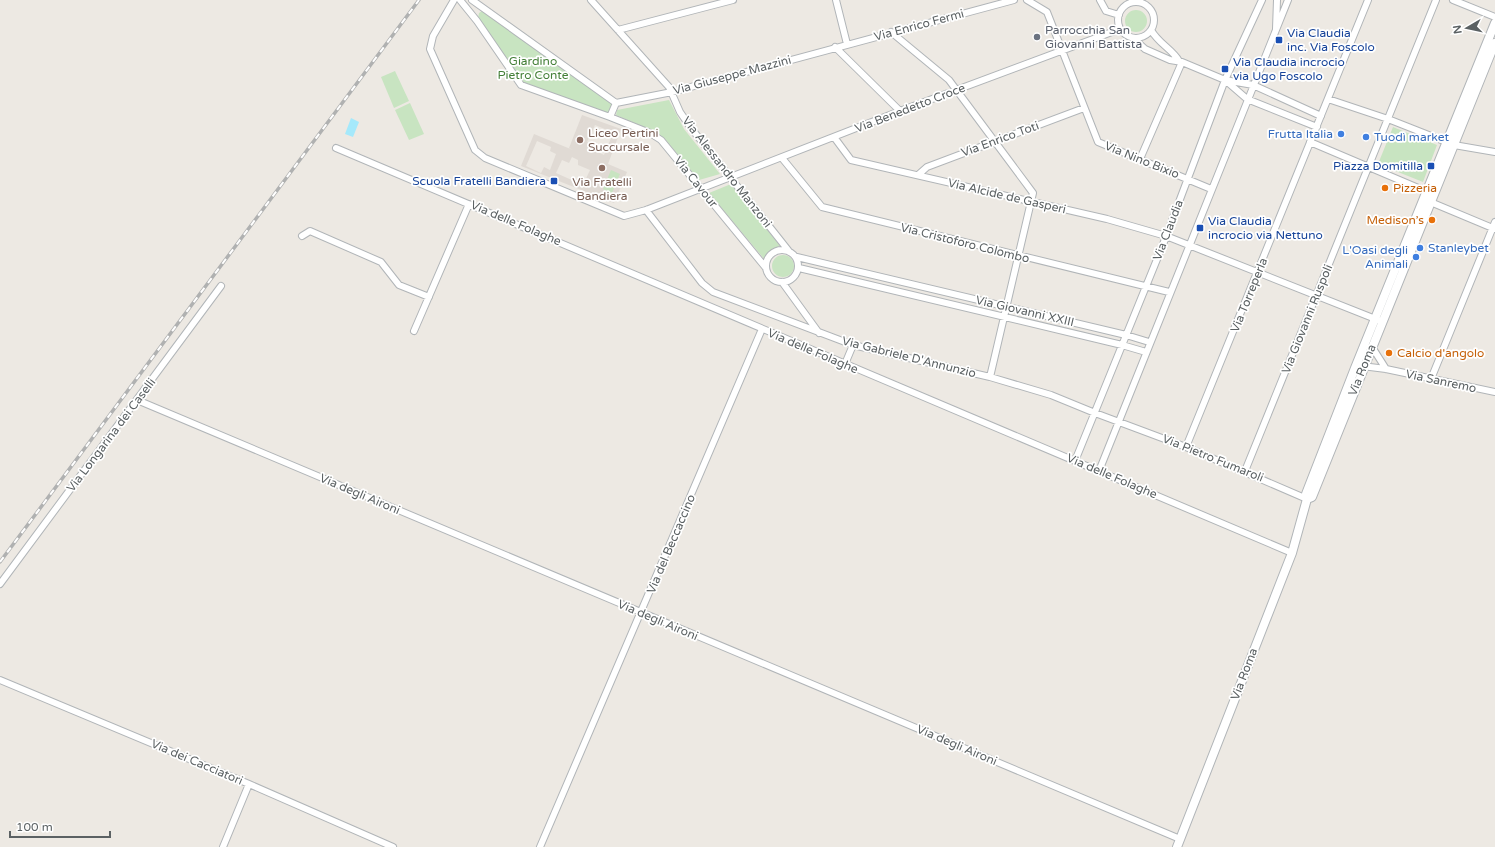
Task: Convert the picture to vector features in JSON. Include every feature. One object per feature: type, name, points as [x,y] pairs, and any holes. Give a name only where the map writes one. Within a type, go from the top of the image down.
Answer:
[{"type":"street","points":[[454,0],[433,36],[430,48],[471,142],[478,153],[485,158],[618,214],[630,216],[700,187]]},
{"type":"street","name":"Via Cavour","points":[[460,0],[477,21],[521,86],[610,117],[650,133],[661,140],[766,268]]},
{"type":"street","points":[[472,0],[616,103],[610,117]]},
{"type":"street","name":"Via Alessandro Manzoni","points":[[591,0],[669,87],[687,123],[788,250]]},
{"type":"street","points":[[618,30],[733,0]]},
{"type":"street","points":[[836,0],[847,44]]},
{"type":"street","name":"Via Enrico Fermi","points":[[847,44],[1014,0]]},
{"type":"street","name":"Via Nino Bixio","points":[[1027,0],[1047,12],[1098,142],[1211,188]]},
{"type":"street","points":[[1100,0],[1107,12],[1119,15]]},
{"type":"street","name":"Via Claudia","points":[[1075,461],[1166,236],[1225,80],[1262,0]]},
{"type":"street","name":"Via Claudia","points":[[1275,35],[1277,0]]},
{"type":"street","name":"Via Claudia","points":[[1099,471],[1149,342],[1288,0]]},
{"type":"street","points":[[1368,0],[1328,99],[1388,118],[1450,143],[1495,152]]},
{"type":"street","points":[[1388,118],[1436,0]]},
{"type":"street","points":[[1453,0],[1495,17]]},
{"type":"street","points":[[1133,38],[1144,37],[1152,30],[1154,19],[1146,3],[1136,2],[1130,4],[1121,10],[1119,15],[1120,29],[1123,33],[1133,38],[1145,49],[1170,60],[1180,61],[1225,80],[1253,85],[1321,116]]},
{"type":"street","name":"Via Roma","points":[[1178,843],[1292,553],[1307,499],[1312,497],[1360,365],[1429,197],[1495,23]]},
{"type":"street","name":"Via Benedetto Croce","points":[[700,187],[730,178],[900,111],[1120,29]]},
{"type":"street","points":[[1152,30],[1160,42],[1180,61]]},
{"type":"street","points":[[891,32],[949,80],[1034,192],[990,377]]},
{"type":"street","name":"Via Roma","points":[[1450,143],[1495,43]]},
{"type":"street","name":"Via Giuseppe Mazzini","points":[[616,103],[672,92],[847,44]]},
{"type":"street","points":[[835,47],[900,111]]},
{"type":"street","points":[[1140,159],[1180,61]]},
{"type":"street","points":[[1225,80],[1247,99],[1316,127]]},
{"type":"street","name":"Via Torreperla","points":[[1186,447],[1328,99]]},
{"type":"street","name":"Via Enrico Toti","points":[[918,175],[927,167],[994,140],[1084,108]]},
{"type":"street","name":"Via Giovanni Ruspoli","points":[[1245,471],[1317,297],[1388,118]]},
{"type":"street","name":"Via Alcide de Gasperi","points":[[834,137],[851,160],[1032,201],[1166,236],[1378,320]]},
{"type":"street","points":[[1310,142],[1494,226],[1431,379]]},
{"type":"street","name":"Via delle Folaghe","points":[[336,148],[1292,553]]},
{"type":"street","name":"Via Cristoforo Colombo","points":[[782,158],[822,208],[1170,292]]},
{"type":"street","points":[[414,332],[469,204]]},
{"type":"street","name":"Via Gabriele D'Annunzio","points":[[646,210],[708,289],[853,345],[990,377],[1051,395],[1095,413],[1118,420]]},
{"type":"street","points":[[302,236],[310,231],[381,262],[399,285],[429,297]]},
{"type":"street","points":[[782,282],[791,280],[799,268],[796,258],[788,250],[777,250],[772,253],[769,257],[766,268],[770,276],[782,282],[819,332]]},
{"type":"street","name":"Via Giovanni XXIII","points":[[796,258],[1126,335],[1149,342]]},
{"type":"street","name":"Via Giovanni XXIII","points":[[799,268],[1146,352]]},
{"type":"street","points":[[898,292],[900,282]]},
{"type":"street","name":"Via Longarina dei Caselli","points":[[0,584],[221,286]]},
{"type":"street","name":"Via Roma","points":[[1360,365],[1372,347],[1378,320]]},
{"type":"street","name":"Via del Beccaccino","points":[[540,847],[642,613],[762,329]]},
{"type":"street","points":[[845,364],[853,345]]},
{"type":"street","points":[[1372,347],[1386,369]]},
{"type":"street","name":"Via Sanremo","points":[[1360,365],[1368,365],[1495,391]]},
{"type":"street","name":"Via degli Aironi","points":[[137,400],[642,613],[1178,843]]},
{"type":"street","name":"Via Pietro Fumaroli","points":[[1118,420],[1245,471],[1307,499]]},
{"type":"street","name":"Via dei Cacciatori","points":[[0,680],[249,784],[393,847]]},
{"type":"street","points":[[223,847],[249,784]]},
{"type":"shaded area","name":"Via Fratelli Bandiera","points":[[582,115],[621,129],[608,164],[627,172],[614,203],[521,166],[534,134],[573,150],[569,148]],"holes":[[[595,125],[607,130],[605,135],[611,138],[604,155],[598,152],[597,146],[587,142]],[[537,141],[551,147],[550,151],[556,154],[550,170],[544,167],[541,173],[526,166]],[[572,157],[578,160],[578,165],[590,170],[583,185],[556,173],[562,160],[569,163]]]},
{"type":"green space","points":[[1136,10],[1144,13],[1147,21],[1144,29],[1136,32],[1128,29],[1125,21],[1128,13]]},
{"type":"green space","name":"Giardino Pietro Conte","points":[[482,11],[613,104],[608,114],[525,84],[520,80],[478,18],[479,13]]},
{"type":"green space","points":[[395,71],[409,101],[394,108],[381,77]]},
{"type":"green space","points":[[669,100],[684,129],[720,174],[699,180],[664,138],[648,129],[616,115],[617,110]]},
{"type":"green space","points":[[410,103],[424,134],[409,140],[395,110]]},
{"type":"green space","points":[[1393,127],[1437,145],[1423,182],[1378,164]]},
{"type":"green space","points":[[611,170],[620,174],[612,193],[603,189]]},
{"type":"green space","points":[[731,184],[780,246],[770,251],[765,260],[709,193]]},
{"type":"green space","points":[[783,255],[791,258],[794,266],[791,274],[783,277],[775,274],[772,266],[775,258]]},
{"type":"water","points":[[351,118],[359,122],[353,137],[345,134]]},
{"type":"railway","points":[[0,562],[419,0]]},
{"type":"place","name":"Parrocchia San Giovanni Battista","points":[[1037,37]]},
{"type":"place","name":"Via Claudia inc. Via Foscolo","points":[[1279,40]]},
{"type":"place","name":"Via Claudia incrocio via Ugo Foscolo","points":[[1225,69]]},
{"type":"place","name":"Frutta Italia","points":[[1341,134]]},
{"type":"place","name":"Tuodì market","points":[[1366,137]]},
{"type":"place","name":"Liceo Pertini Succursale","points":[[580,140]]},
{"type":"place","name":"Piazza Domitilla","points":[[1431,166]]},
{"type":"place","name":"Via Fratelli Bandiera","points":[[602,168]]},
{"type":"place","name":"Scuola Fratelli Bandiera","points":[[554,181]]},
{"type":"place","name":"Pizzeria","points":[[1385,188]]},
{"type":"place","name":"Medison’s","points":[[1432,220]]},
{"type":"place","name":"Via Claudia incrocio via Nettuno","points":[[1200,228]]},
{"type":"place","name":"Stanleybet","points":[[1420,248]]},
{"type":"place","name":"L'Oasi degli Animali","points":[[1416,257]]},
{"type":"place","name":"Calcio d'angolo","points":[[1389,353]]}]
